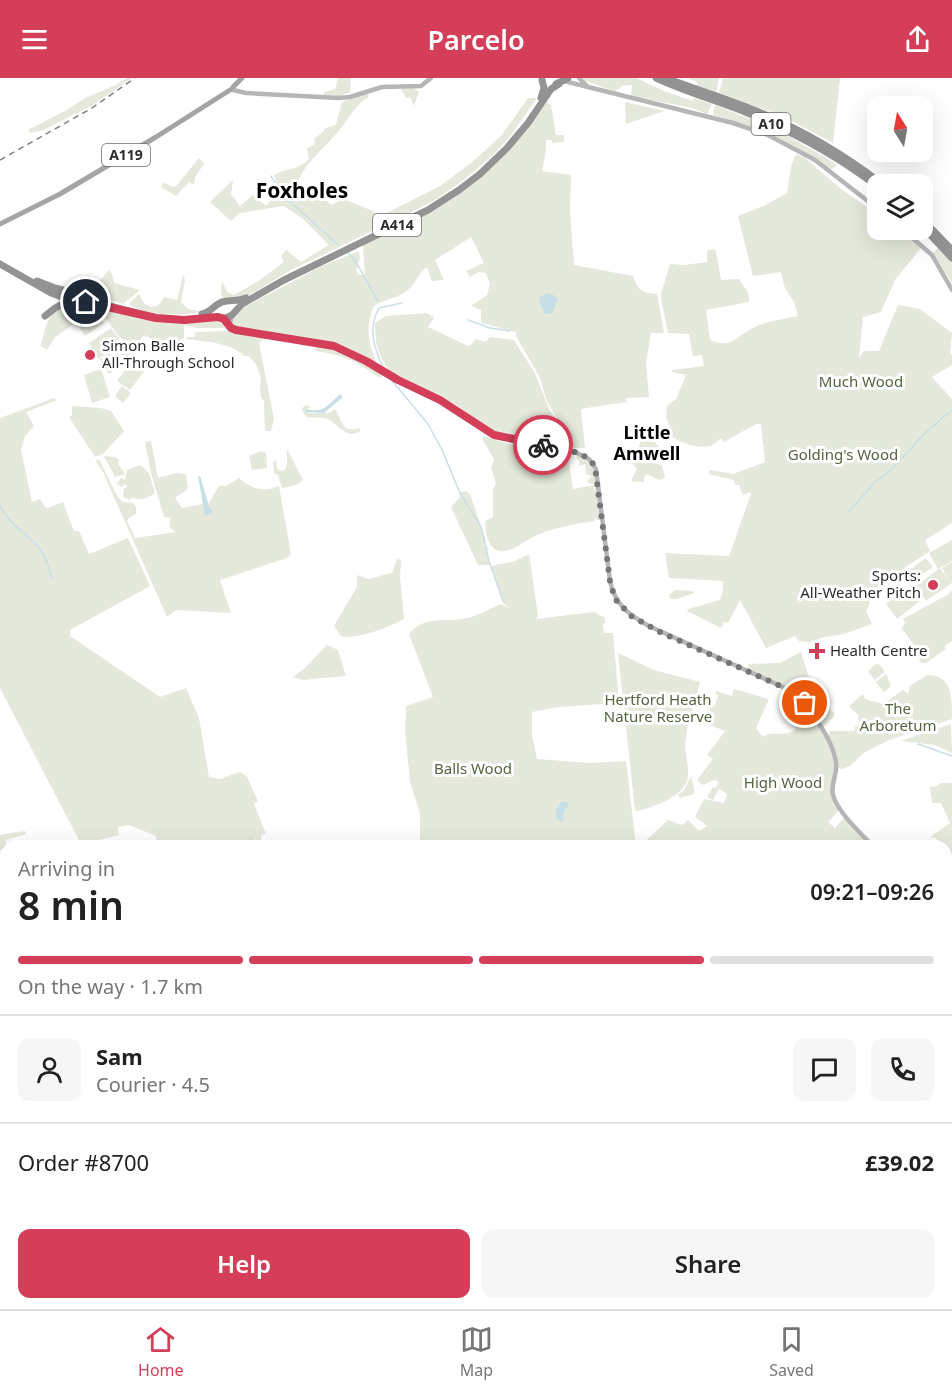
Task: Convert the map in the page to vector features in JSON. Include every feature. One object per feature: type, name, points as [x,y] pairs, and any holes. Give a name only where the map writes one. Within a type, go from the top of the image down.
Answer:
[{"type":"highway","points":[[648,78],[687,89]]},
{"type":"highway","name":"A10","points":[[656,78],[748,113],[832,156],[867,180]]},
{"type":"highway","name":"A10","points":[[666,78],[687,89],[749,108],[809,136],[868,174]]},
{"type":"highway","points":[[672,78],[687,89]]},
{"type":"highway","points":[[541,79],[553,84],[564,81]]},
{"type":"highway","name":"A414","points":[[231,302],[247,298],[304,266],[426,207],[456,189],[489,162],[518,130],[543,93],[544,86],[541,79]]},
{"type":"highway","name":"A414","points":[[233,313],[242,304],[284,280],[428,210],[459,190],[507,148],[528,123],[548,93],[564,81]]},
{"type":"highway","points":[[933,230],[952,250]]},
{"type":"highway","points":[[933,238],[952,258]]},
{"type":"highway","points":[[0,263],[51,293],[71,296],[166,316],[201,315],[214,309],[220,303],[231,302],[234,306],[233,313],[221,318],[184,320],[156,318],[71,296],[0,263]]},
{"type":"highway","points":[[33,282],[37,291]]},
{"type":"highway","points":[[45,316],[71,296]]},
{"type":"highway","points":[[44,307],[55,308]]},
{"type":"highway","points":[[214,309],[221,318]]},
{"type":"main road","name":"A119","points":[[0,224],[60,194],[150,141],[232,89],[243,78]]},
{"type":"main road","points":[[232,89],[246,93],[339,98],[350,97],[377,88],[420,83],[430,78]]},
{"type":"main road","points":[[579,78],[589,87]]},
{"type":"main road","points":[[564,81],[733,123],[777,139],[815,160],[867,200]]},
{"type":"main road","points":[[915,240],[932,255],[952,290]]},
{"type":"main road","points":[[229,325],[233,313]]},
{"type":"main road","points":[[221,318],[231,328],[244,332],[334,346],[440,400],[494,435],[569,451],[589,459],[596,470],[610,581],[613,594],[619,604],[631,616],[649,626],[793,693],[805,703],[836,760],[837,770],[832,787],[833,796],[842,811],[868,840]]},
{"type":"green space","points":[[127,78],[132,78],[91,106],[43,130],[30,133],[28,130],[85,98]]},
{"type":"green space","points":[[338,78],[351,78],[350,92],[340,96],[323,95],[335,89]]},
{"type":"green space","points":[[583,78],[636,78],[693,101],[694,98],[712,104],[707,114],[692,108],[631,96],[632,85],[621,86],[616,92]]},
{"type":"green space","points":[[688,78],[719,78],[716,93],[698,86],[697,82]]},
{"type":"green space","points":[[723,78],[840,78],[833,143],[782,116],[719,93]]},
{"type":"green space","points":[[413,88],[419,92],[414,106],[410,97],[406,98],[401,89]]},
{"type":"green space","points":[[367,93],[369,97],[356,107],[344,125],[311,161],[298,182],[332,205],[343,199],[383,215],[440,186],[471,163],[501,136],[528,98],[537,98],[496,152],[464,180],[432,202],[291,270],[246,297],[224,299],[221,294],[222,281],[227,292],[234,295],[257,282],[284,262],[281,256],[286,250],[301,262],[329,245],[303,219],[284,206],[240,213],[231,221],[210,202],[233,180],[231,194],[240,206],[253,195],[266,206],[278,193],[273,185],[276,183],[274,175],[305,163],[309,159],[307,148],[315,144],[314,139],[324,129],[336,125],[342,102]]},
{"type":"green space","points":[[547,102],[551,105],[556,135],[564,135],[564,142],[552,143],[552,140],[546,140],[542,171],[571,175],[570,212],[574,265],[633,276],[641,290],[657,294],[664,333],[651,333],[646,363],[649,397],[626,398],[626,402],[581,409],[585,448],[570,448],[567,433],[547,402],[540,378],[516,336],[516,332],[481,323],[481,310],[471,306],[487,295],[490,284],[486,273],[478,272],[470,277],[466,271],[484,263],[471,237],[435,260],[444,280],[432,281],[427,267],[405,292],[374,306],[368,329],[372,351],[378,366],[361,356],[326,343],[234,328],[232,321],[242,308],[322,266],[359,251],[360,258],[356,271],[360,275],[365,275],[363,244],[412,222],[471,185],[506,152]]},
{"type":"green space","points":[[625,102],[664,111],[626,124]]},
{"type":"green space","points":[[715,105],[778,130],[838,165],[830,170],[802,151],[774,137],[713,115]]},
{"type":"green space","points":[[796,154],[805,158],[841,189],[867,207],[867,240],[910,240],[921,248],[895,280],[881,312],[863,317],[859,358],[864,351],[879,351],[898,305],[920,309],[952,333],[950,353],[952,365],[932,377],[952,399],[952,523],[925,540],[930,551],[880,584],[869,599],[866,611],[872,624],[810,642],[799,641],[795,636],[766,648],[740,600],[728,623],[724,622],[721,628],[687,611],[720,600],[723,581],[669,578],[665,553],[729,556],[751,494],[750,492],[743,495],[734,480],[709,474],[710,470],[733,474],[765,462],[761,424],[756,424],[724,442],[721,438],[704,447],[680,441],[666,430],[670,426],[666,417],[667,406],[676,399],[686,375],[672,372],[672,370],[704,366],[702,355],[693,356],[689,334],[668,333],[661,294],[670,264],[707,262],[707,251],[713,249],[716,251],[721,280],[739,279],[747,292],[749,302],[706,310],[710,340],[718,343],[729,342],[760,325],[798,316],[794,302],[785,288],[781,272],[753,276],[738,216],[764,206],[787,193],[791,166]]},
{"type":"green space","points":[[199,158],[204,164],[195,177],[194,185],[189,182],[176,196],[161,187],[163,183],[176,186]]},
{"type":"green space","points":[[939,247],[952,263],[952,283],[933,253]]},
{"type":"green space","points":[[109,270],[114,283],[140,290],[123,304],[89,294]]},
{"type":"green space","points":[[183,275],[185,280],[181,302],[188,309],[202,312],[155,313],[146,312],[129,304],[139,294],[144,303],[150,307],[158,306],[164,297],[177,300]]},
{"type":"green space","points":[[71,304],[101,308],[150,320],[213,320],[224,324],[225,328],[197,328],[184,325],[184,338],[173,343],[159,342],[144,335],[138,342],[130,343],[119,336],[106,318],[94,310],[55,337],[47,350],[41,346],[49,319],[57,310]]},
{"type":"green space","points":[[96,313],[104,323],[85,336],[78,325]]},
{"type":"green space","points":[[427,313],[434,318],[428,327],[468,346],[476,339],[486,342],[490,337],[514,340],[535,373],[549,409],[566,434],[566,447],[497,434],[457,405],[390,373],[376,342],[375,323],[386,316]]},
{"type":"green space","points":[[111,328],[122,343],[98,359],[89,343]]},
{"type":"green space","points":[[225,331],[265,338],[259,343],[274,419],[271,431],[265,431],[261,379],[257,366],[249,356],[244,356],[225,345],[186,339],[194,337],[196,332]]},
{"type":"green space","points":[[123,344],[132,359],[109,374],[100,359]]},
{"type":"green space","points":[[316,345],[343,352],[384,374],[380,378],[349,360],[315,351]]},
{"type":"green space","points":[[131,361],[145,370],[130,390],[117,381]]},
{"type":"green space","points":[[101,369],[110,397],[92,403],[84,375]]},
{"type":"green space","points":[[122,386],[131,393],[123,403],[115,396]]},
{"type":"green space","points":[[54,398],[57,400],[26,412],[34,426],[25,436],[21,450],[32,502],[40,499],[48,508],[63,502],[74,531],[79,531],[89,554],[128,538],[150,586],[70,630],[70,636],[160,697],[186,688],[199,718],[209,777],[220,779],[240,772],[247,777],[258,801],[254,804],[266,834],[261,835],[261,840],[255,840],[255,835],[255,840],[156,840],[156,836],[129,825],[118,827],[119,835],[98,840],[79,840],[0,688],[0,418]]},
{"type":"green space","points":[[307,405],[311,407],[306,409],[309,413],[327,413],[335,409],[346,428],[359,428],[361,431],[350,434],[327,419],[307,417],[302,408]]},
{"type":"green space","points":[[72,406],[111,411],[124,431],[103,454],[95,457],[69,417],[72,415]]},
{"type":"green space","points":[[649,435],[663,452],[649,450],[636,452],[642,439]]},
{"type":"green space","points":[[484,436],[505,443],[564,454],[568,457],[573,489],[595,485],[593,491],[597,486],[601,520],[595,517],[595,521],[546,532],[506,551],[493,548],[487,537],[485,521],[493,517],[493,490],[496,483],[491,468],[494,459],[482,439]]},
{"type":"green space","points":[[151,441],[158,478],[177,473],[186,474],[188,489],[175,498],[182,508],[209,503],[219,486],[226,486],[239,478],[258,489],[279,486],[291,554],[287,558],[220,580],[231,613],[176,610],[167,617],[103,472],[96,461],[99,459],[117,496],[123,502],[133,503],[136,507],[136,514],[127,521],[135,538],[176,532],[170,528],[170,518],[164,517],[151,473],[145,442]]},
{"type":"green space","points":[[287,449],[303,480],[297,485],[282,488],[278,475],[274,473],[273,462],[276,460],[279,471],[285,470]]},
{"type":"green space","points":[[261,451],[266,453],[267,468],[252,470],[249,456]]},
{"type":"green space","points":[[650,452],[650,462],[662,465],[665,478],[659,480],[647,474],[645,477],[644,474],[644,482],[631,481],[637,469],[630,461],[637,454]]},
{"type":"green space","points":[[104,456],[115,457],[119,460],[118,464],[125,474],[115,477]]},
{"type":"green space","points":[[579,456],[593,467],[596,475],[595,484],[587,481],[592,476],[586,474],[585,464],[579,466],[576,457]]},
{"type":"green space","points":[[140,465],[149,473],[155,493],[144,499],[132,497],[130,500],[123,497],[126,484],[122,487],[117,484],[121,478],[125,480],[127,470]]},
{"type":"green space","points":[[466,491],[470,494],[485,538],[486,543],[483,546],[489,548],[487,551],[490,565],[478,565],[451,507],[460,497],[459,492]]},
{"type":"green space","points":[[952,540],[952,561],[938,569],[929,553]]},
{"type":"green space","name":"Balls Wood","points":[[529,554],[538,616],[536,619],[594,612],[605,618],[604,633],[613,633],[619,703],[558,707],[532,712],[532,735],[537,759],[589,763],[626,761],[635,840],[420,840],[420,813],[410,782],[405,730],[406,706],[433,697],[409,634],[420,624],[427,622],[466,618],[501,604],[511,609],[503,603],[491,567],[512,562]]},
{"type":"green space","name":"Sports: All-Weather Pitch","points":[[926,558],[933,567],[917,578],[911,569]]},
{"type":"green space","points":[[397,559],[401,560],[400,577],[404,619],[374,632],[342,637],[334,626],[357,587],[357,575],[368,579],[392,573]]},
{"type":"green space","name":"Sports: All-Weather Pitch","points":[[952,562],[952,583],[926,601],[916,586],[940,568],[949,580],[942,568]]},
{"type":"green space","name":"Sports: All-Weather Pitch","points":[[911,586],[921,600],[897,619],[886,604]]},
{"type":"green space","points":[[952,589],[952,641],[945,646],[946,649],[926,663],[922,663],[919,660],[922,655],[902,629],[905,623],[903,619],[949,594]]},
{"type":"green space","points":[[675,590],[693,591],[694,593],[670,599],[669,595]]},
{"type":"green space","points":[[327,645],[338,650],[346,676],[302,680],[293,677],[305,668]]},
{"type":"green space","points":[[801,652],[813,699],[821,710],[814,714],[807,704],[792,691],[747,668],[749,664],[780,663]]},
{"type":"green space","name":"Hertford Heath Nature Reserve","points":[[618,653],[654,670],[700,682],[685,742],[687,782],[669,799],[637,811],[635,810]]},
{"type":"green space","points":[[876,664],[880,665],[885,672],[875,680],[868,671]]},
{"type":"green space","points":[[886,674],[891,686],[884,692],[876,682]]},
{"type":"green space","name":"The Arboretum","points":[[927,675],[941,679],[949,688],[952,719],[889,740],[865,752],[850,766],[839,768],[828,736],[830,731],[853,731],[860,724],[859,716],[849,706],[863,694],[865,699],[883,704],[903,690],[908,694],[910,686]]},
{"type":"green space","name":"High Wood","points":[[734,689],[769,699],[756,728],[763,737],[791,732],[795,729],[805,707],[824,734],[833,757],[834,772],[831,793],[839,810],[828,822],[835,828],[845,817],[865,840],[646,840],[668,820],[682,825],[688,820],[699,831],[707,826],[695,817],[704,799],[724,803],[727,794],[719,789],[713,800],[707,797],[719,782],[714,780],[703,785],[697,780],[713,759],[707,755],[725,731],[710,725],[713,716],[709,714],[711,705],[715,705],[718,695],[715,694],[716,691],[732,696]]},
{"type":"green space","points":[[828,709],[834,712],[834,717],[823,727],[816,717]]},
{"type":"green space","points":[[951,724],[952,753],[935,745],[901,741]]},
{"type":"green space","points":[[691,776],[694,794],[680,798],[678,795],[684,790]]},
{"type":"green space","points":[[940,783],[952,783],[952,840],[938,840],[930,837],[950,823],[941,803],[932,803],[930,787],[938,786]]},
{"type":"green space","points":[[25,831],[26,834],[6,840],[0,840],[0,835]]},
{"type":"water","points":[[548,293],[558,299],[552,314],[544,313],[539,301],[540,297]]},
{"type":"water","points":[[342,395],[342,398],[324,413],[305,412],[306,409],[324,408]]},
{"type":"water","points":[[198,476],[200,476],[213,512],[205,516]]},
{"type":"water","points":[[566,801],[569,806],[564,811],[563,822],[560,822],[556,816],[556,810],[561,802]]},
{"type":"waterway","points":[[271,176],[280,193]]},
{"type":"waterway","points":[[282,194],[338,245]]},
{"type":"waterway","points":[[347,252],[359,267],[378,301]]},
{"type":"waterway","points":[[384,369],[373,338],[373,323],[379,308],[402,303]]},
{"type":"waterway","points":[[468,320],[490,328],[510,331]]},
{"type":"waterway","points":[[389,377],[428,424],[443,452],[459,491],[481,527],[489,561],[503,601]]},
{"type":"waterway","points":[[849,512],[873,484],[891,470],[925,433],[952,410]]},
{"type":"waterway","points":[[0,506],[13,524],[39,548],[52,579]]},
{"type":"waterway","points":[[918,744],[952,756]]},
{"type":"railway","points":[[0,160],[92,108],[135,78]]},
{"type":"way so far","points":[[543,445],[581,455],[589,459],[595,467],[610,581],[615,599],[623,609],[649,626],[785,688],[805,703]]},
{"type":"place","name":"Simon Balle All-Through School","points":[[90,355]]},
{"type":"place","name":"Sports: All-Weather Pitch","points":[[933,585]]},
{"type":"place","name":"Health Centre","points":[[817,651]]},
{"type":"district","name":"Foxholes","points":[[302,191]]},
{"type":"district","name":"Little Amwell","points":[[647,443]]},
{"type":"route","points":[[86,302],[156,318],[184,320],[218,317],[224,319],[229,327],[236,330],[334,346],[440,400],[494,435],[543,445]]},
{"type":"park label","name":"Much Wood","points":[[861,382]]},
{"type":"park label","name":"Golding's Wood","points":[[843,455]]}]
